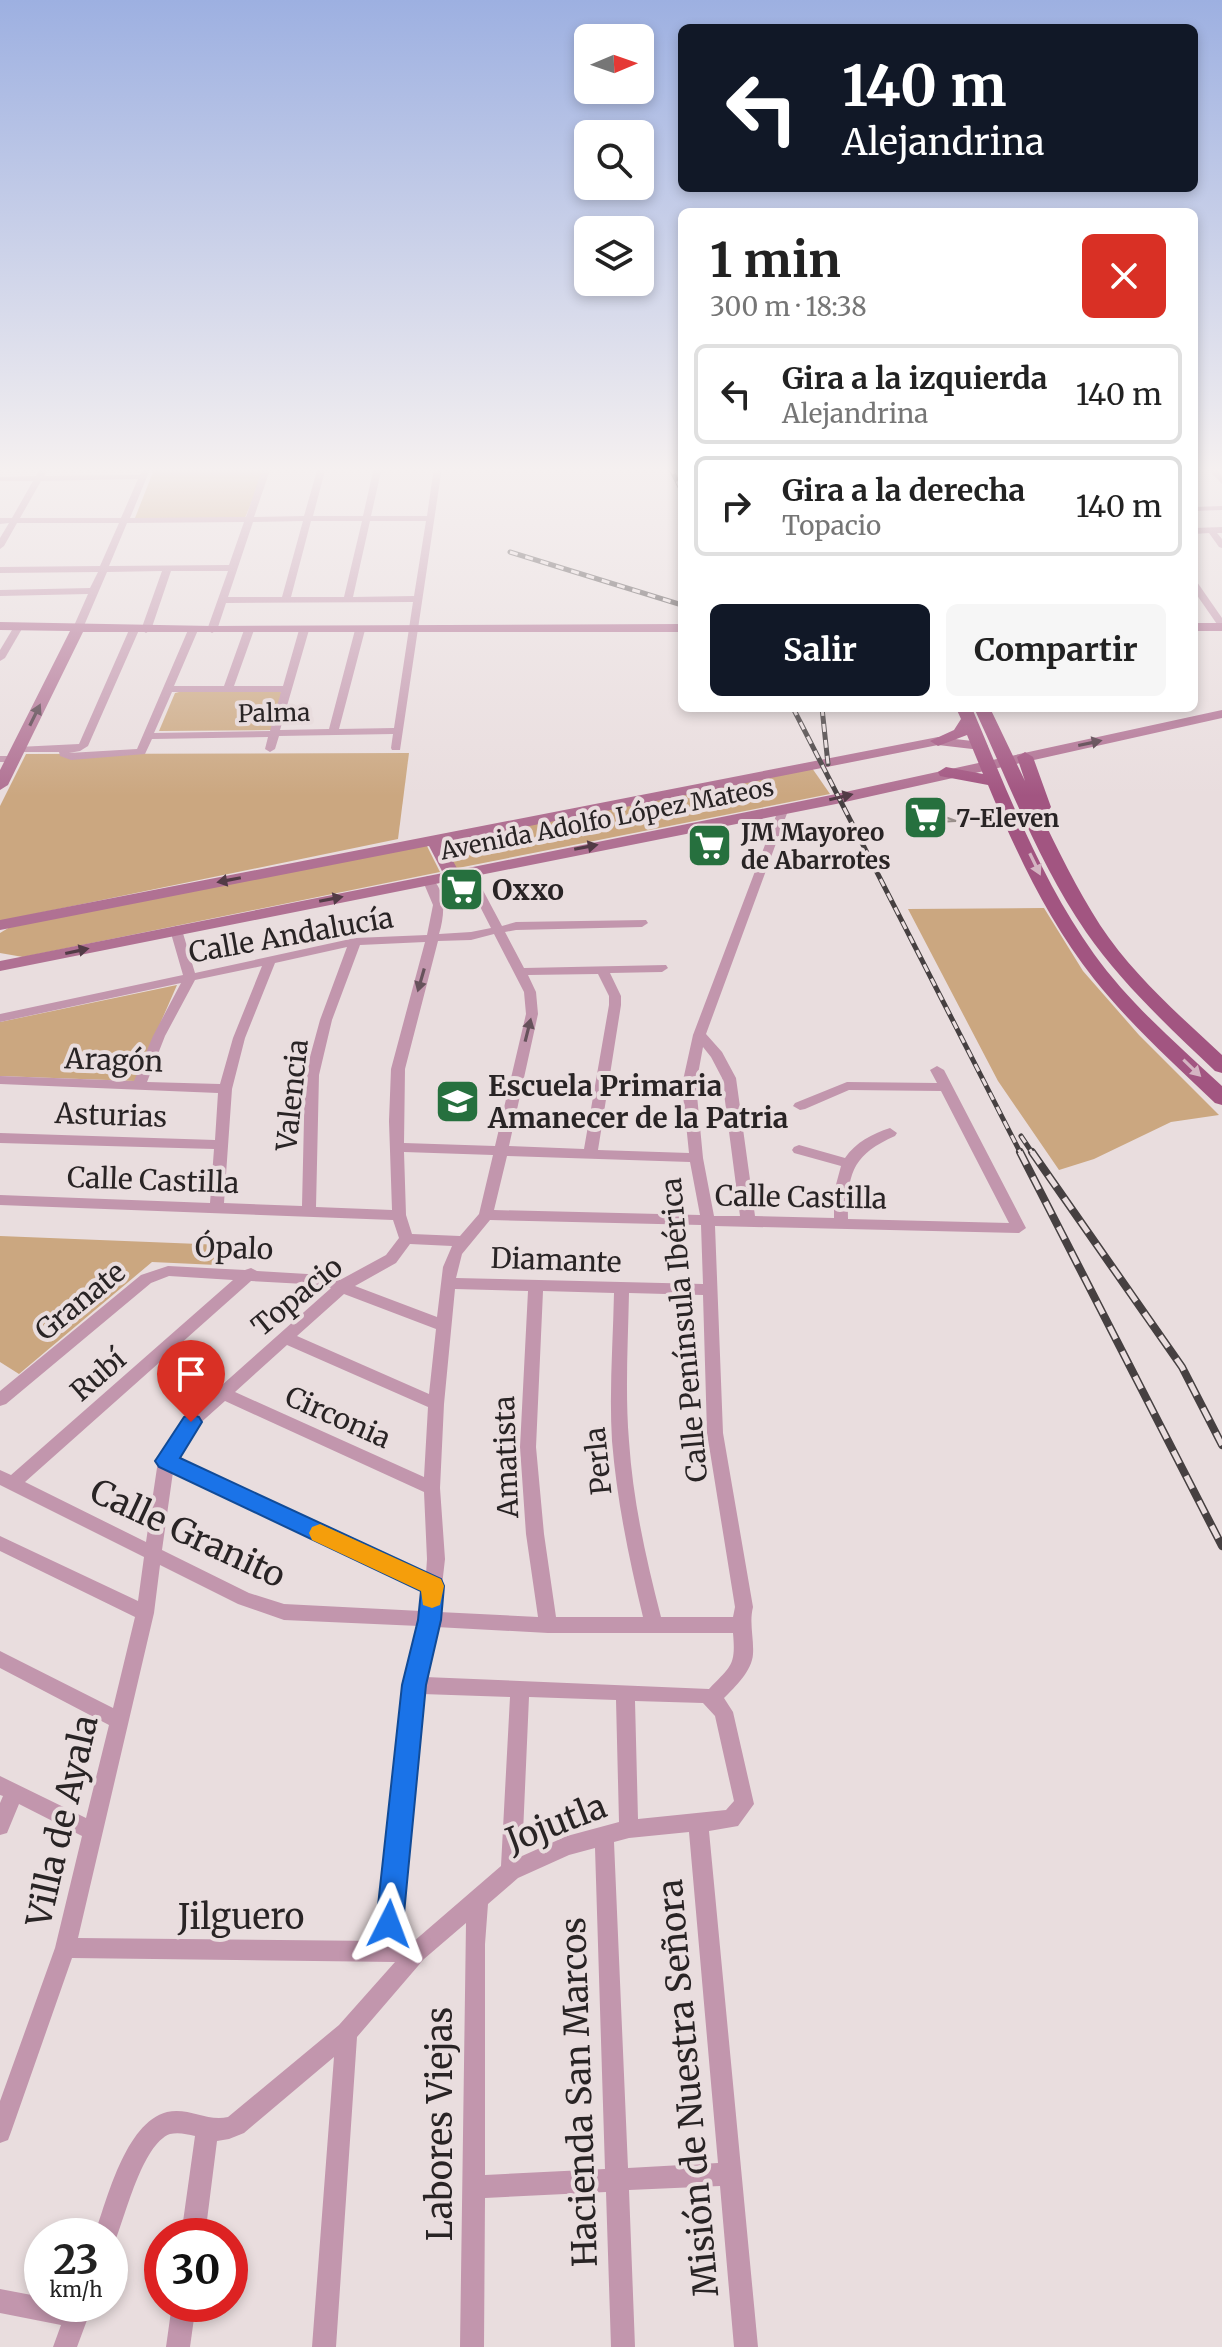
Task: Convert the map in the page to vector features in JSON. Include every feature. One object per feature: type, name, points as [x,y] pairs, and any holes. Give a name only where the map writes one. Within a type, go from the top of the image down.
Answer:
[{"type":"main road","points":[[0,626],[140,630],[678,628]]},
{"type":"main road","points":[[1198,627],[1222,626]]},
{"type":"main road","points":[[0,785],[10,756],[78,628]]},
{"type":"main road","points":[[938,741],[960,733],[972,712]]},
{"type":"main road","points":[[972,712],[981,746],[1005,763],[1042,807],[1105,928],[1165,1000],[1222,1053]]},
{"type":"main road","points":[[972,712],[1005,763],[1065,882],[1094,930],[1154,1003],[1222,1066]]},
{"type":"main road","points":[[946,772],[1005,763],[1222,714]]},
{"type":"main road","name":"Avenida Adolfo López Mateos","points":[[0,925],[938,741],[981,746]]},
{"type":"main road","points":[[1005,763],[1055,905],[1087,957],[1139,1017],[1222,1098]]},
{"type":"main road","name":"Avenida Adolfo López Mateos","points":[[4,963],[784,808],[946,772]]},
{"type":"main road","points":[[433,839],[452,874]]},
{"type":"street","points":[[78,628],[101,577]]},
{"type":"street","points":[[10,756],[80,748],[164,577]]},
{"type":"street","points":[[212,630],[229,577]]},
{"type":"street","points":[[286,599],[292,577]]},
{"type":"street","points":[[348,599],[353,577]]},
{"type":"street","points":[[396,748],[421,577]]},
{"type":"street","points":[[1198,590],[1222,626]]},
{"type":"street","points":[[0,593],[95,591]]},
{"type":"street","points":[[221,600],[418,599]]},
{"type":"street","points":[[0,658],[18,627]]},
{"type":"street","points":[[65,749],[64,754],[71,757],[136,754],[143,749],[193,630]]},
{"type":"street","points":[[228,689],[249,630]]},
{"type":"street","points":[[270,749],[304,630]]},
{"type":"street","points":[[333,732],[360,630]]},
{"type":"street","points":[[169,689],[286,689]]},
{"type":"street","name":"Palma","points":[[151,736],[398,731]]},
{"type":"street","name":"Calle Península Ibérica","points":[[708,1696],[734,1675],[744,1657],[741,1621],[744,1607],[715,1433],[708,1221],[696,1158],[689,1085],[699,1035],[784,808]]},
{"type":"street","points":[[389,1951],[390,1897],[414,1685],[429,1620],[433,1586],[436,1525],[432,1488],[436,1404],[449,1283],[455,1252],[486,1215],[532,1014],[530,992],[474,883],[469,878],[452,874]]},
{"type":"street","points":[[428,879],[439,905],[434,937],[398,1069],[399,1215],[406,1239],[465,1241]]},
{"type":"street","name":"Calle Andalucía","points":[[0,1018],[355,942],[471,936],[529,926],[642,923]]},
{"type":"street","points":[[139,1085],[159,1036],[190,978],[176,930]]},
{"type":"street","name":"Valencia","points":[[309,1212],[312,1075],[326,1020],[355,942]]},
{"type":"street","points":[[217,1208],[225,1089],[239,1038],[270,960]]},
{"type":"street","points":[[521,972],[662,968]]},
{"type":"street","points":[[590,1154],[615,1005],[615,996],[602,970]]},
{"type":"street","points":[[699,1035],[717,1055],[729,1078],[748,1220]]},
{"type":"street","points":[[800,1106],[830,1091],[864,1085],[946,1087],[937,1070]]},
{"type":"street","name":"Aragón","points":[[0,1080],[225,1089]]},
{"type":"street","name":"Calle Castilla","points":[[486,1215],[1019,1228],[946,1087]]},
{"type":"street","points":[[841,1223],[840,1191],[847,1163],[867,1143],[890,1133]]},
{"type":"street","name":"Asturias","points":[[0,1138],[219,1145]]},
{"type":"street","points":[[398,1147],[696,1158]]},
{"type":"street","points":[[799,1150],[847,1163]]},
{"type":"street","name":"Calle Castilla","points":[[0,1200],[399,1215]]},
{"type":"street","name":"Topacio","points":[[145,1613],[166,1461],[191,1422],[344,1285],[391,1259],[406,1239]]},
{"type":"street","name":"Ópalo","points":[[156,1273],[251,1273],[305,1277],[344,1285],[445,1326]]},
{"type":"street","name":"Granate","points":[[4,1391],[156,1273]]},
{"type":"street","name":"Rubí","points":[[6,1480],[251,1273]]},
{"type":"street","name":"Diamante","points":[[449,1283],[710,1290]]},
{"type":"street","name":"Amatista","points":[[536,1286],[528,1447],[535,1534],[548,1625]]},
{"type":"street","name":"Perla","points":[[622,1289],[619,1414],[623,1464],[634,1546],[654,1626]]},
{"type":"street","points":[[285,1337],[436,1404]]},
{"type":"street","name":"Circonia","points":[[223,1393],[432,1488]]},
{"type":"street","points":[[166,1461],[433,1586]]},
{"type":"street","name":"Calle Granito","points":[[6,1480],[266,1608],[311,1615],[548,1625],[736,1625],[741,1621]]},
{"type":"street","points":[[0,1543],[145,1613]]},
{"type":"street","name":"Villa de Ayala","points":[[0,2132],[65,1948],[145,1613]]},
{"type":"street","points":[[0,1659],[119,1721]]},
{"type":"street","points":[[414,1685],[708,1696]]},
{"type":"street","points":[[511,1871],[520,1689]]},
{"type":"street","points":[[625,1692],[629,1829]]},
{"type":"street","name":"Jojutla","points":[[207,2130],[227,2129],[236,2125],[347,2033],[417,1952],[511,1871],[567,1846],[629,1829],[731,1819],[744,1804],[724,1712],[708,1696]]},
{"type":"street","points":[[0,1826],[7,1789],[92,1831]]},
{"type":"street","name":"Misión de Nuestra Señora","points":[[698,1823],[746,2347]]},
{"type":"street","name":"Hacienda San Marcos","points":[[604,1835],[623,2347]]},
{"type":"street","name":"Labores Viejas","points":[[472,2347],[478,1901]]},
{"type":"street","name":"Jilguero","points":[[65,1948],[417,1952]]},
{"type":"street","points":[[324,2347],[347,2033]]},
{"type":"street","points":[[113,2218],[140,2147],[152,2131],[182,2122],[207,2130],[195,2218]]},
{"type":"street","points":[[474,2187],[730,2174]]},
{"type":"street","points":[[0,2301],[24,2304]]},
{"type":"street","points":[[65,2347],[74,2322]]},
{"type":"street","points":[[178,2347],[181,2322]]},
{"type":"shaded area","points":[[175,693],[282,693],[271,730],[159,731]]},
{"type":"shaded area","points":[[409,753],[398,839],[0,921],[0,806],[26,754]]},
{"type":"shaded area","points":[[812,768],[830,794],[453,869],[441,841]]},
{"type":"shaded area","points":[[426,844],[440,872],[23,957],[0,953],[0,933],[10,927]]},
{"type":"shaded area","points":[[1044,908],[1083,971],[1139,1035],[1219,1115],[1171,1122],[1094,1159],[1059,1170],[998,1081],[908,909]]},
{"type":"shaded area","points":[[177,985],[135,1081],[0,1076],[0,1022]]},
{"type":"shaded area","points":[[0,1236],[224,1245],[217,1265],[152,1262],[19,1374],[0,1362]]},
{"type":"building","name":"7-Eleven","points":[[934,813],[956,821],[918,823],[912,814]]},
{"type":"railway","points":[[590,577],[678,604]]},
{"type":"railway","points":[[795,712],[1021,1154]]},
{"type":"railway","points":[[822,712],[828,764]]},
{"type":"railway","points":[[1021,1136],[1033,1154]]},
{"type":"railway","points":[[1020,1152],[1222,1546]]},
{"type":"railway","points":[[1032,1152],[1182,1367],[1222,1445]]},
{"type":"slow traffic","points":[[320,1533],[433,1586],[432,1598]]},
{"type":"place","name":"7-Eleven","points":[[925,818]]},
{"type":"place","name":"JM Mayoreo de Abarrotes","points":[[710,846]]},
{"type":"place","name":"Oxxo","points":[[461,890]]},
{"type":"place","name":"Escuela Primaria Amanecer de la Patria","points":[[457,1102]]},
{"type":"route","points":[[191,1422],[166,1461],[433,1586],[429,1620],[414,1685],[389,1924]]}]
